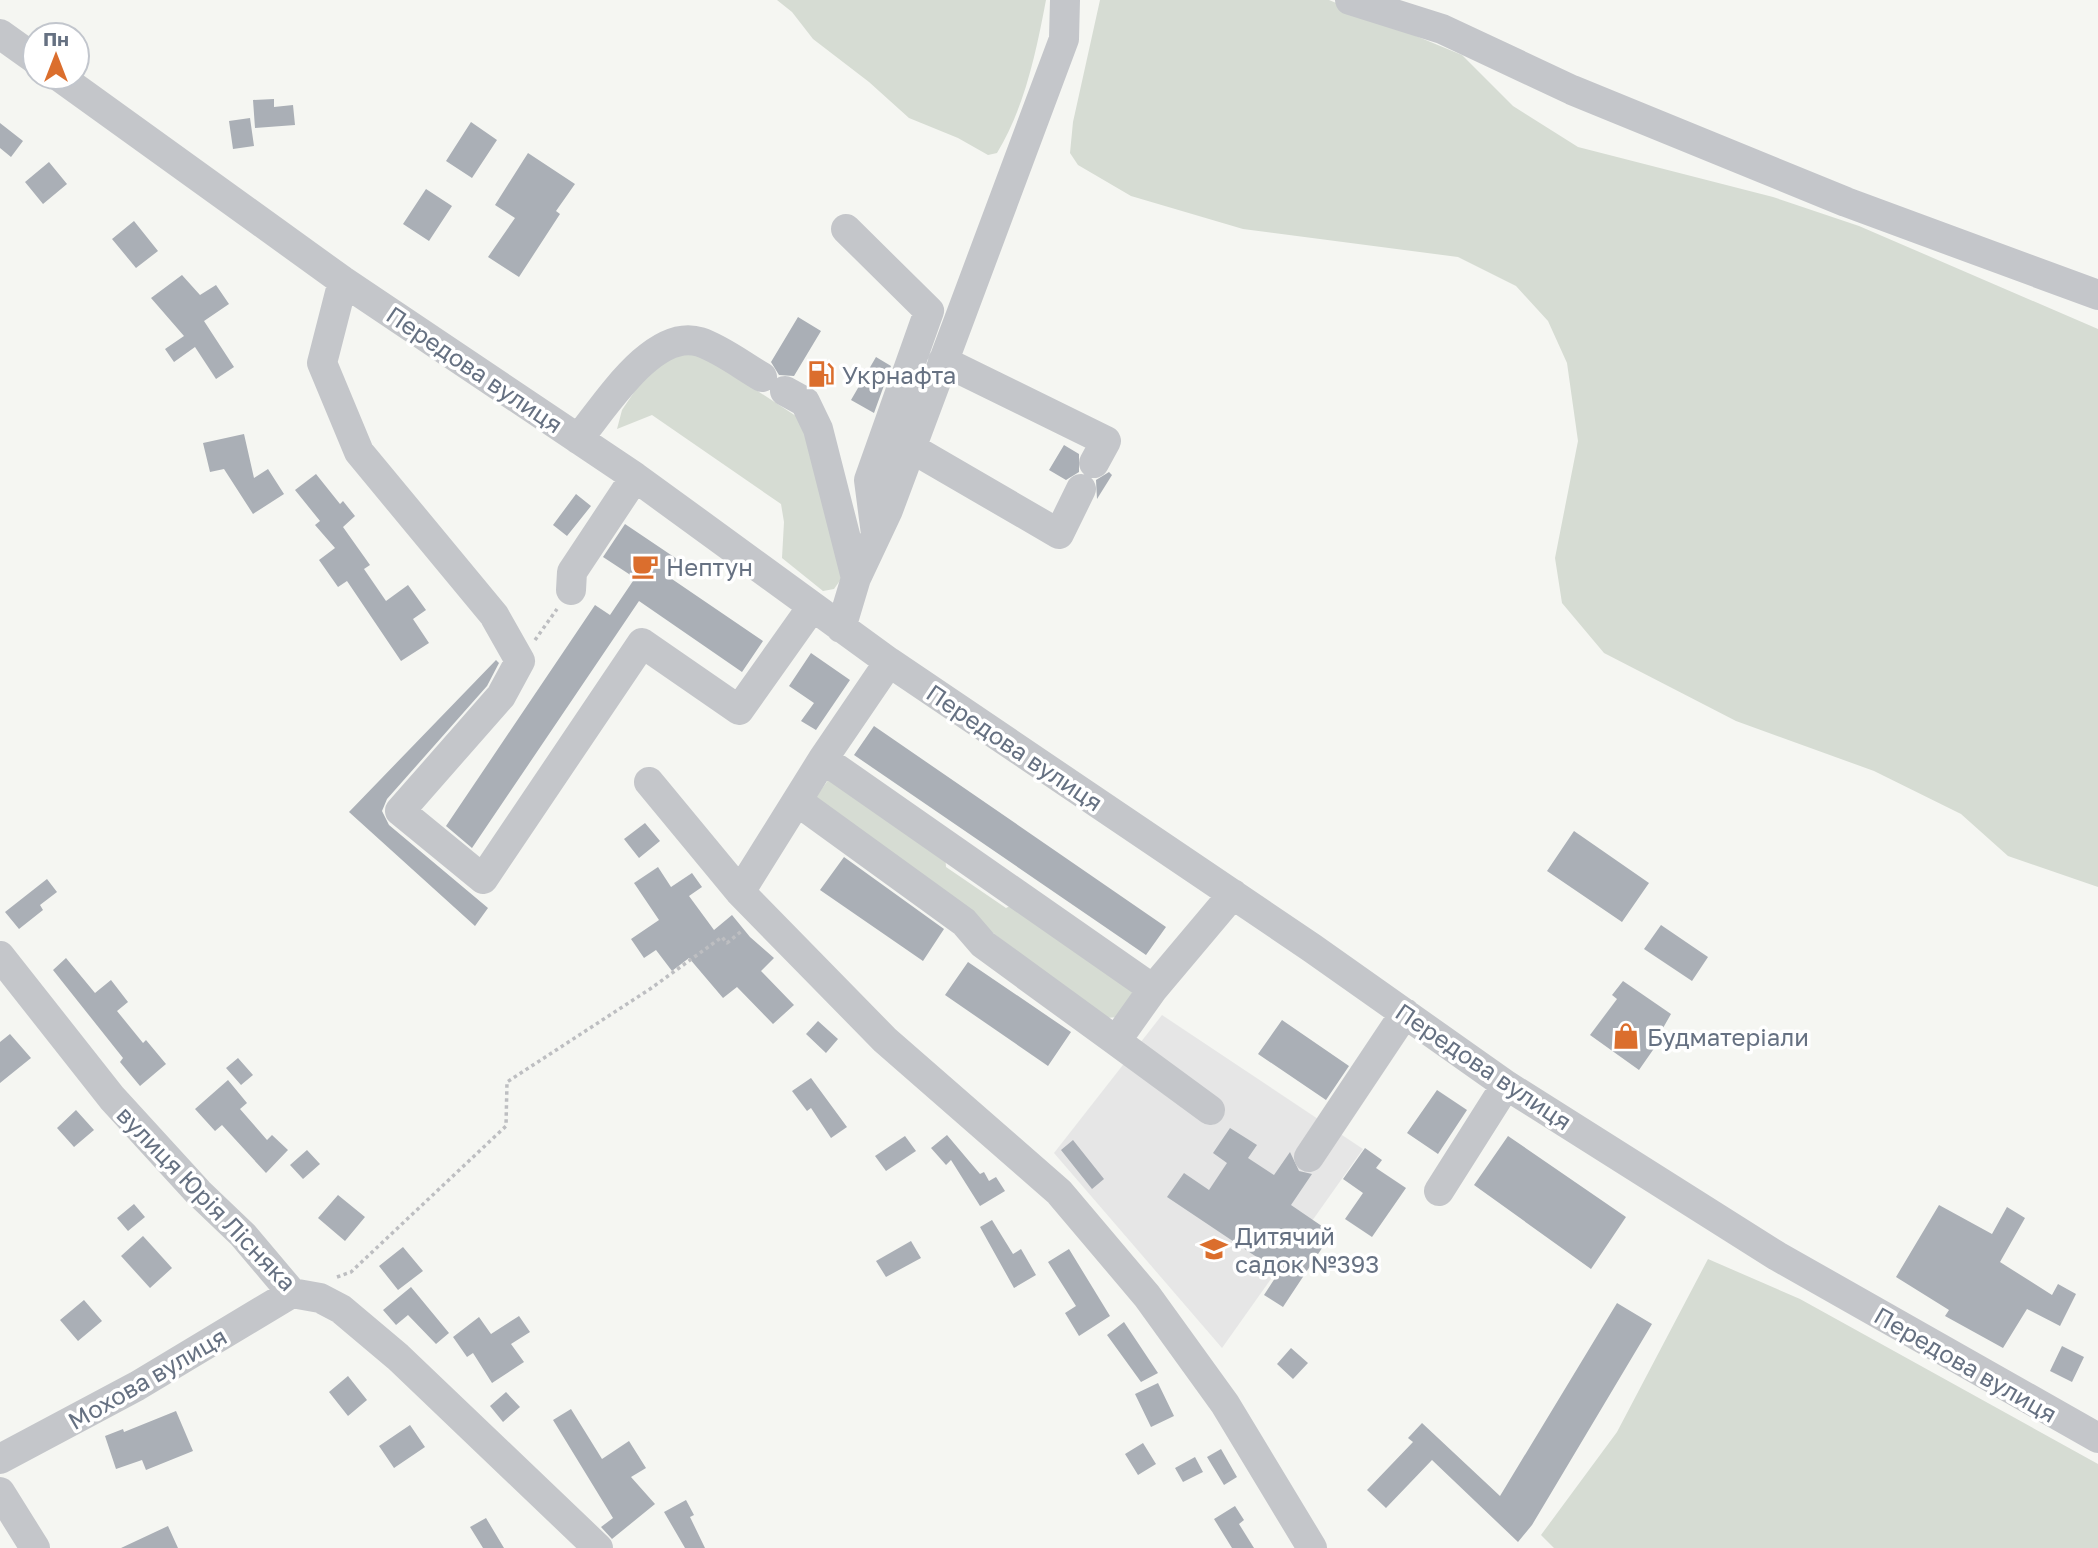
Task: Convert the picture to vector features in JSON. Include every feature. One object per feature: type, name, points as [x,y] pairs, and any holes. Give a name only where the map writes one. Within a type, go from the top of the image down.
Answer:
[{"type":"street","points":[[841,628],[856,578],[911,448],[1065,39],[1065,0]]},
{"type":"street","points":[[1350,0],[1442,29],[1573,90],[1846,202],[2098,295]]},
{"type":"street","points":[[0,34],[21,49]]},
{"type":"street","name":"Передова вулиця","points":[[79,91],[343,281],[635,477],[889,662],[1233,894],[1506,1085],[1777,1256],[2098,1438]]},
{"type":"street","points":[[846,229],[929,311],[869,480],[876,534]]},
{"type":"street","points":[[343,281],[322,363],[359,452],[494,615],[520,661],[501,696],[400,811],[483,879],[642,643],[738,710],[812,607]]},
{"type":"street","points":[[578,439],[645,359],[671,342],[701,342],[805,402],[818,429],[856,578]]},
{"type":"street","points":[[911,448],[1059,534],[1105,441],[943,361]]},
{"type":"street","points":[[571,590],[572,572],[635,477]]},
{"type":"street","points":[[740,892],[823,759],[889,662]]},
{"type":"street","points":[[823,759],[1153,989]]},
{"type":"street","points":[[649,782],[740,892],[885,1040],[1059,1192],[1147,1296],[1225,1404],[1312,1548]]},
{"type":"street","points":[[797,801],[964,922],[983,944],[1210,1110]]},
{"type":"street","points":[[1116,1041],[1153,989],[1233,894]]},
{"type":"street","name":"вулиця Юрія Лісняка","points":[[0,956],[112,1098],[198,1192],[243,1235],[292,1293],[320,1298],[341,1309],[470,1422],[598,1548]]},
{"type":"street","points":[[1310,1157],[1405,1013]]},
{"type":"street","points":[[1438,1191],[1506,1085]]},
{"type":"street","name":"Мохова вулиця","points":[[0,1459],[138,1386],[292,1293]]},
{"type":"street","points":[[0,1492],[34,1548]]},
{"type":"path","points":[[520,661],[571,590]]},
{"type":"path","points":[[328,1280],[351,1272],[506,1126],[507,1082],[650,989],[722,937],[727,943],[762,915]]},
{"type":"shaded area","points":[[777,0],[1046,0],[1033,59],[1015,117],[997,153],[988,155],[958,138],[909,118],[869,82],[813,39],[792,12]]},
{"type":"shaded area","points":[[1100,0],[1329,0],[1462,55],[1513,106],[1578,147],[1773,197],[1859,226],[2098,329],[2098,887],[2008,856],[1961,814],[1874,771],[1736,721],[1604,653],[1562,603],[1555,558],[1578,441],[1567,363],[1548,321],[1516,286],[1458,257],[1243,229],[1131,196],[1078,165],[1070,153],[1073,122]]},
{"type":"shaded area","points":[[698,352],[802,420],[844,575],[834,589],[823,591],[782,558],[784,522],[781,504],[652,415],[617,429],[622,410],[655,361]]},
{"type":"shaded area","points":[[829,779],[945,853],[946,867],[1006,908],[1018,902],[1137,986],[1120,1017],[1105,1018],[815,798]]},
{"type":"shaded area","name":"Дитячий садок №393","points":[[1162,1015],[1363,1149],[1222,1348],[1054,1153]]},
{"type":"shaded area","points":[[1708,1259],[1800,1299],[2098,1464],[2098,1548],[1554,1548],[1541,1535],[1617,1432]]},
{"type":"building","points":[[274,99],[274,107],[293,105],[295,125],[255,128],[253,100]]},
{"type":"building","points":[[250,118],[254,146],[233,149],[229,121]]},
{"type":"building","points":[[471,122],[497,140],[472,178],[446,161]]},
{"type":"building","points":[[0,123],[23,141],[11,157],[0,148]]},
{"type":"building","points":[[528,153],[575,184],[556,211],[560,214],[519,277],[488,257],[515,218],[495,205]]},
{"type":"building","points":[[49,162],[67,184],[43,204],[25,182]]},
{"type":"building","points":[[426,189],[452,206],[429,241],[403,224]]},
{"type":"building","points":[[134,221],[158,251],[136,268],[112,239]]},
{"type":"building","points":[[182,275],[200,295],[216,285],[229,304],[204,321],[234,367],[216,379],[195,347],[174,362],[165,349],[184,336],[151,298]]},
{"type":"building","points":[[798,317],[821,331],[794,376],[779,375],[771,362]]},
{"type":"building","points":[[876,357],[891,366],[874,413],[851,400]]},
{"type":"building","points":[[244,434],[254,478],[268,469],[284,494],[253,514],[224,469],[210,472],[203,443]]},
{"type":"building","points":[[1064,445],[1079,454],[1079,472],[1066,480],[1049,470]]},
{"type":"building","points":[[1109,472],[1112,475],[1097,499],[1096,480]]},
{"type":"building","points":[[316,474],[340,504],[343,501],[355,516],[343,527],[370,565],[364,569],[386,601],[408,585],[426,610],[413,619],[429,643],[401,661],[347,581],[338,587],[319,560],[335,548],[315,525],[320,521],[295,490]]},
{"type":"building","points":[[576,494],[591,506],[567,536],[553,525]]},
{"type":"building","points":[[625,524],[677,559],[666,575],[763,641],[742,672],[639,601],[472,848],[446,826],[595,605],[610,615],[635,578],[603,557]]},
{"type":"building","points":[[811,653],[850,680],[816,730],[801,721],[814,703],[789,686]]},
{"type":"building","points":[[496,660],[499,663],[487,686],[387,799],[382,811],[389,825],[488,908],[475,926],[349,812]]},
{"type":"building","points":[[874,726],[1166,927],[1146,955],[854,755]]},
{"type":"building","points":[[645,823],[660,841],[639,858],[624,839]]},
{"type":"building","points":[[1574,831],[1649,883],[1622,922],[1547,871]]},
{"type":"building","points":[[844,857],[944,929],[923,961],[820,890]]},
{"type":"building","points":[[658,867],[671,887],[692,873],[702,887],[689,896],[714,930],[732,915],[750,937],[774,958],[761,971],[794,1005],[773,1024],[737,987],[723,998],[689,958],[672,971],[656,950],[644,958],[631,939],[659,920],[634,883]]},
{"type":"building","points":[[47,879],[57,892],[40,905],[43,910],[19,929],[5,912]]},
{"type":"building","points":[[1661,925],[1708,957],[1692,981],[1644,949]]},
{"type":"building","points":[[66,958],[95,993],[111,980],[128,1002],[117,1011],[143,1043],[146,1040],[166,1064],[140,1086],[120,1062],[123,1058],[53,970]]},
{"type":"building","points":[[968,962],[1071,1032],[1048,1066],[945,995]]},
{"type":"building","name":"Будматеріали","points":[[1623,981],[1671,1014],[1659,1035],[1662,1037],[1639,1070],[1590,1035],[1617,999],[1612,995]]},
{"type":"building","points":[[1282,1020],[1349,1066],[1326,1100],[1258,1054]]},
{"type":"building","points":[[818,1021],[838,1039],[826,1053],[806,1034]]},
{"type":"building","points":[[10,1034],[31,1058],[0,1083],[0,1042]]},
{"type":"building","points":[[238,1058],[253,1075],[241,1085],[226,1068]]},
{"type":"building","points":[[811,1078],[847,1127],[831,1138],[811,1108],[807,1111],[792,1091]]},
{"type":"building","points":[[228,1080],[247,1103],[240,1109],[267,1140],[272,1135],[288,1150],[266,1173],[222,1125],[215,1131],[195,1109]]},
{"type":"building","points":[[1437,1090],[1467,1110],[1438,1154],[1407,1133]]},
{"type":"building","points":[[76,1110],[94,1130],[74,1147],[57,1128]]},
{"type":"building","points":[[1230,1128],[1257,1145],[1248,1158],[1274,1175],[1290,1152],[1299,1171],[1312,1174],[1291,1205],[1332,1233],[1283,1307],[1264,1295],[1279,1272],[1167,1197],[1184,1173],[1209,1190],[1227,1163],[1213,1153]]},
{"type":"building","points":[[947,1135],[980,1174],[984,1172],[989,1181],[996,1177],[1005,1191],[980,1206],[951,1160],[946,1165],[931,1148]]},
{"type":"building","points":[[905,1136],[916,1151],[886,1171],[875,1156]]},
{"type":"building","points":[[1508,1136],[1626,1217],[1591,1269],[1474,1185]]},
{"type":"building","points":[[1073,1140],[1104,1179],[1092,1189],[1061,1150]]},
{"type":"building","points":[[1365,1148],[1382,1160],[1376,1168],[1406,1188],[1372,1237],[1345,1219],[1363,1193],[1343,1179]]},
{"type":"building","points":[[307,1150],[320,1164],[303,1179],[290,1165]]},
{"type":"building","points":[[338,1195],[365,1217],[345,1241],[318,1218]]},
{"type":"building","points":[[134,1204],[145,1217],[128,1231],[117,1218]]},
{"type":"building","points":[[1939,1205],[1992,1234],[2007,1207],[2025,1218],[2000,1262],[2052,1295],[2058,1284],[2076,1294],[2060,1326],[2027,1309],[2003,1348],[1945,1316],[1949,1310],[1896,1277]]},
{"type":"building","points":[[992,1220],[1013,1254],[1021,1249],[1036,1275],[1014,1288],[980,1227]]},
{"type":"building","points":[[143,1236],[172,1268],[150,1288],[121,1256]]},
{"type":"building","points":[[911,1241],[921,1258],[886,1277],[876,1261]]},
{"type":"building","points":[[403,1247],[423,1271],[398,1290],[379,1266]]},
{"type":"building","points":[[1069,1249],[1110,1316],[1079,1336],[1065,1313],[1076,1306],[1048,1262]]},
{"type":"building","points":[[411,1287],[449,1333],[436,1344],[408,1315],[396,1325],[383,1310]]},
{"type":"building","points":[[84,1300],[102,1321],[78,1341],[60,1320]]},
{"type":"building","points":[[1617,1303],[1652,1324],[1532,1525],[1518,1542],[1432,1460],[1386,1508],[1367,1490],[1413,1442],[1408,1438],[1422,1423],[1500,1496]]},
{"type":"building","points":[[519,1316],[530,1332],[511,1344],[524,1362],[492,1383],[473,1353],[467,1357],[453,1337],[479,1317],[491,1334]]},
{"type":"building","points":[[1124,1322],[1158,1373],[1141,1382],[1107,1335]]},
{"type":"building","points":[[2062,1346],[2084,1357],[2072,1382],[2050,1371]]},
{"type":"building","points":[[1291,1348],[1308,1363],[1293,1379],[1277,1364]]},
{"type":"building","points":[[348,1376],[367,1400],[348,1416],[329,1392]]},
{"type":"building","points":[[1158,1383],[1174,1416],[1151,1427],[1135,1394]]},
{"type":"building","points":[[506,1392],[520,1407],[503,1422],[490,1406]]},
{"type":"building","points":[[571,1409],[602,1459],[629,1441],[646,1468],[631,1477],[655,1504],[612,1539],[601,1527],[613,1518],[553,1420]]},
{"type":"building","points":[[176,1411],[193,1451],[146,1470],[142,1460],[116,1469],[105,1436],[123,1429],[124,1432]]},
{"type":"building","points":[[410,1425],[425,1447],[394,1468],[379,1446]]},
{"type":"building","points":[[1143,1443],[1156,1464],[1138,1475],[1125,1454]]},
{"type":"building","points":[[1221,1449],[1237,1477],[1224,1485],[1207,1457]]},
{"type":"building","points":[[1195,1457],[1203,1472],[1183,1482],[1175,1468]]},
{"type":"building","points":[[686,1500],[694,1515],[690,1517],[705,1548],[685,1548],[664,1512]]},
{"type":"building","points":[[1235,1506],[1244,1520],[1239,1524],[1254,1548],[1232,1548],[1214,1519]]},
{"type":"building","points":[[486,1518],[504,1548],[483,1548],[470,1527]]},
{"type":"building","points":[[168,1526],[178,1548],[121,1548]]},
{"type":"place","name":"Укрнафта","points":[[821,374]]},
{"type":"place","name":"Нептун","points":[[645,566]]},
{"type":"place","name":"Будматеріали","points":[[1626,1036]]},
{"type":"place","name":"Дитячий садок №393","points":[[1214,1249]]}]
